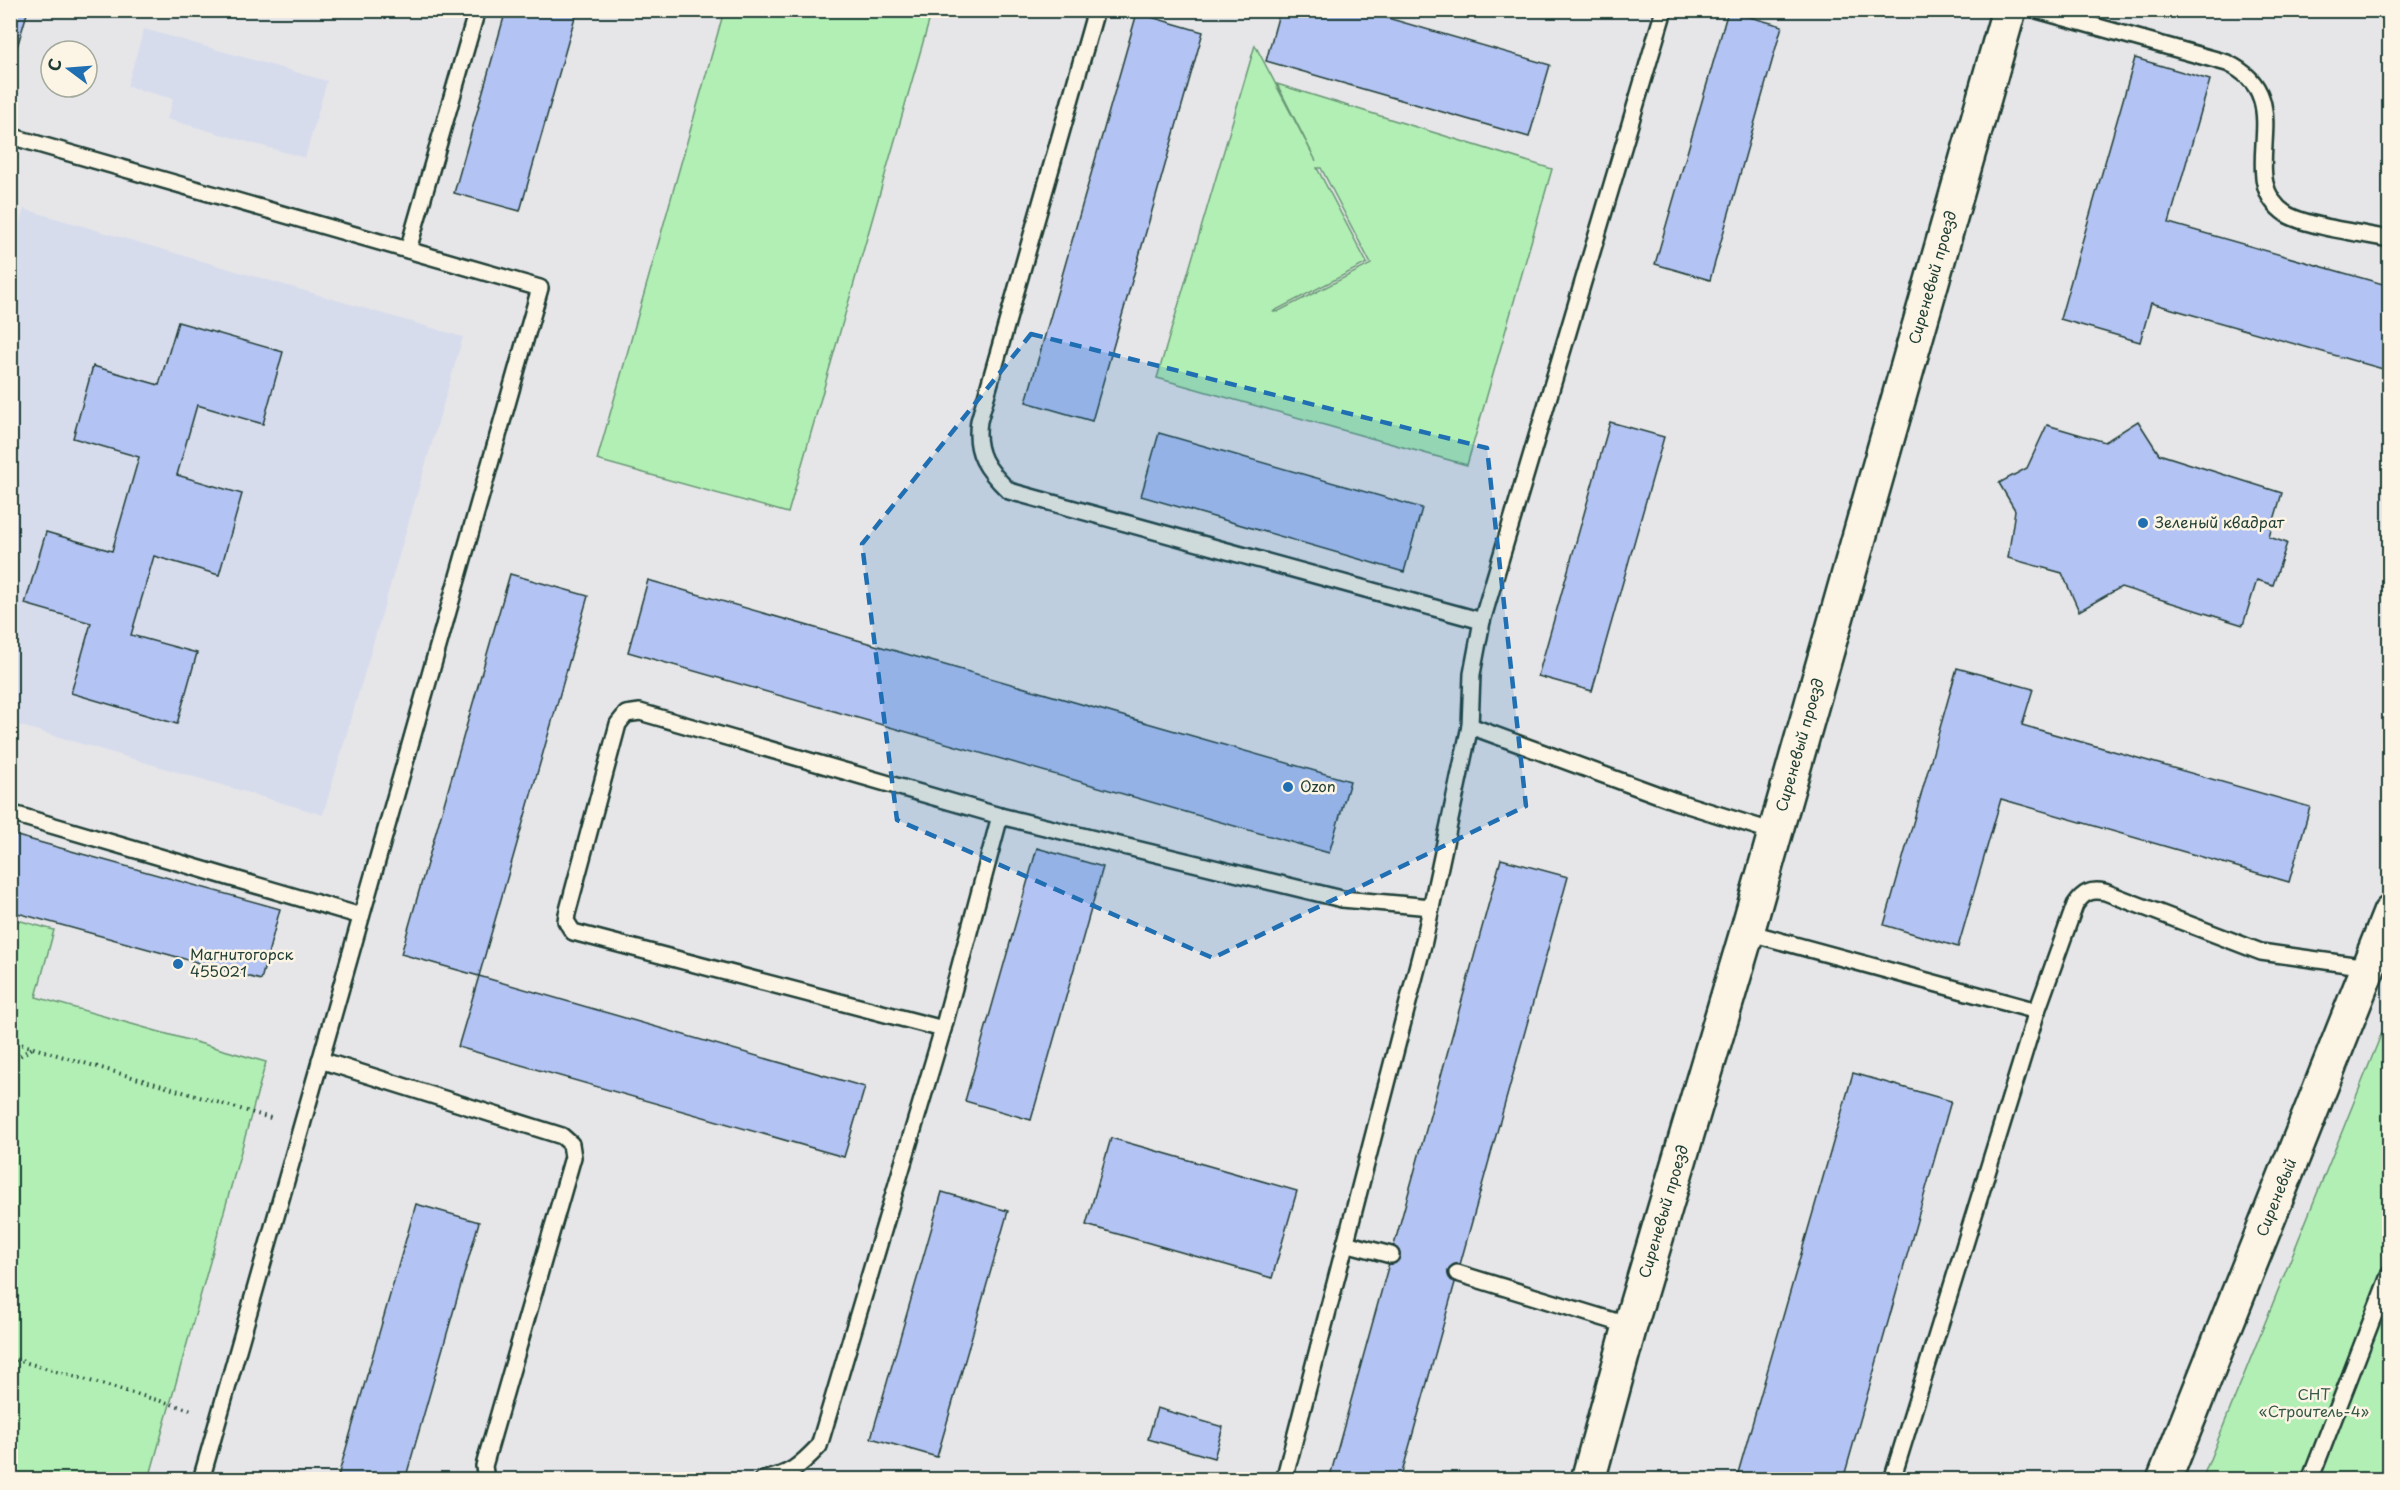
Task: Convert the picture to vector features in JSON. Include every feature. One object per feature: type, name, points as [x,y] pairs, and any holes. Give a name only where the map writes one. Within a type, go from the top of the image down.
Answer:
[{"type":"main road","name":"Сиреневый проезд","points":[[1588,1479],[1630,1326],[1747,932],[2009,10]]},
{"type":"main road","name":"Сиреневый","points":[[2164,1479],[2390,913]]},
{"type":"lane","points":[[408,250],[477,10]]},
{"type":"lane","points":[[1096,10],[979,421],[976,437],[992,475],[1009,491],[1482,621]]},
{"type":"lane","points":[[2037,10],[2227,63],[2243,70],[2255,82],[2263,97],[2263,169],[2266,186],[2274,202],[2286,214],[2303,221],[2390,238]]},
{"type":"lane","points":[[1284,1479],[1431,907],[1470,726],[1472,674],[1482,621],[1660,12]]},
{"type":"lane","points":[[10,135],[540,288],[201,1479]]},
{"type":"lane","points":[[944,1029],[579,935],[568,927],[567,914],[618,724],[626,714],[633,712],[1000,816],[1342,899],[1431,907]]},
{"type":"lane","points":[[1470,726],[1675,801],[1774,832]]},
{"type":"lane","points":[[10,813],[361,916]]},
{"type":"lane","points":[[762,1479],[777,1477],[798,1468],[819,1446],[944,1029],[1000,816]]},
{"type":"lane","points":[[1892,1479],[2037,1011],[2075,905],[2087,892],[2096,890],[2105,892],[2261,952],[2368,967]]},
{"type":"lane","points":[[1747,932],[2037,1011]]},
{"type":"lane","points":[[320,1060],[562,1136],[571,1144],[573,1157],[484,1466],[486,1479]]},
{"type":"lane","points":[[1345,1243],[1390,1255]]},
{"type":"lane","points":[[1457,1273],[1630,1326]]},
{"type":"lane","points":[[2310,1479],[2390,1273]]},
{"type":"path","points":[[10,1041],[301,1127]]},
{"type":"path","points":[[10,1062],[34,1047]]},
{"type":"path","points":[[10,1358],[217,1417]]},
{"type":"highlighted area","points":[[1031,334],[1487,448],[1526,806],[1213,958],[897,820],[862,544]]},
{"type":"shaded area","points":[[144,29],[327,81],[305,158],[167,119],[173,99],[127,86]]},
{"type":"shaded area","points":[[24,209],[463,337],[323,815],[11,723],[10,254]]},
{"type":"green space","points":[[724,11],[932,11],[788,513],[597,460]]},
{"type":"green space","points":[[1255,45],[1316,161],[1277,84],[1552,169],[1467,465],[1157,378]],"holes":[[[1317,168],[1321,168],[1371,264],[1277,312],[1274,311],[1367,263]]]},
{"type":"green space","points":[[10,918],[54,930],[36,997],[266,1062],[149,1479],[11,1479]]},
{"type":"green space","name":"СНТ «Строитель-4»","points":[[2389,1015],[2389,1479],[2202,1479]]},
{"type":"building","points":[[10,10],[28,10],[10,71]]},
{"type":"building","points":[[506,10],[577,10],[520,211],[454,193]]},
{"type":"building","points":[[1280,10],[1360,10],[1550,65],[1529,137],[1266,61]]},
{"type":"building","points":[[1728,11],[1782,26],[1710,280],[1655,264]]},
{"type":"building","points":[[1137,13],[1203,32],[1092,421],[1026,402]]},
{"type":"building","points":[[2135,58],[2210,80],[2169,223],[2390,286],[2390,371],[2151,303],[2140,342],[2060,319]]},
{"type":"building","points":[[178,322],[283,352],[263,424],[197,405],[177,475],[242,494],[219,575],[154,556],[131,635],[197,653],[177,724],[71,693],[91,623],[25,604],[46,532],[112,551],[139,457],[73,438],[93,366],[159,385]]},
{"type":"building","name":"Зеленый квадрат","points":[[2138,421],[2159,454],[2282,493],[2269,537],[2287,543],[2273,585],[2257,580],[2243,625],[2121,587],[2079,611],[2062,573],[2008,558],[2015,510],[1999,483],[2027,468],[2047,425],[2105,442]]},
{"type":"building","points":[[1610,422],[1664,437],[1592,691],[1538,676]]},
{"type":"building","points":[[1159,433],[1422,508],[1404,572],[1141,496]]},
{"type":"building","points":[[510,574],[588,596],[479,976],[401,954]]},
{"type":"building","points":[[648,580],[1350,781],[1329,853],[628,652]]},
{"type":"building","points":[[1957,668],[2033,689],[2022,725],[2310,807],[2289,882],[2001,799],[1958,947],[1884,925]]},
{"type":"building","points":[[10,834],[280,909],[261,980],[10,911]]},
{"type":"building","points":[[1037,848],[1103,867],[1031,1120],[965,1101]]},
{"type":"building","points":[[1501,859],[1568,877],[1400,1480],[1329,1480]]},
{"type":"building","points":[[479,976],[865,1087],[844,1157],[458,1047]]},
{"type":"building","points":[[1853,1073],[1951,1101],[1843,1480],[1736,1480]]},
{"type":"building","points":[[1111,1138],[1297,1191],[1272,1278],[1086,1225]]},
{"type":"building","points":[[942,1192],[1008,1211],[937,1457],[871,1438]]},
{"type":"building","points":[[416,1204],[479,1222],[405,1480],[337,1480]]},
{"type":"building","points":[[1157,1408],[1223,1427],[1214,1458],[1148,1439]]},
{"type":"place","name":"Зеленый квадрат","points":[[2143,523]]},
{"type":"place","name":"Ozon","points":[[1288,787]]},
{"type":"place","name":"Магнитогорск 455021","points":[[178,964]]}]
